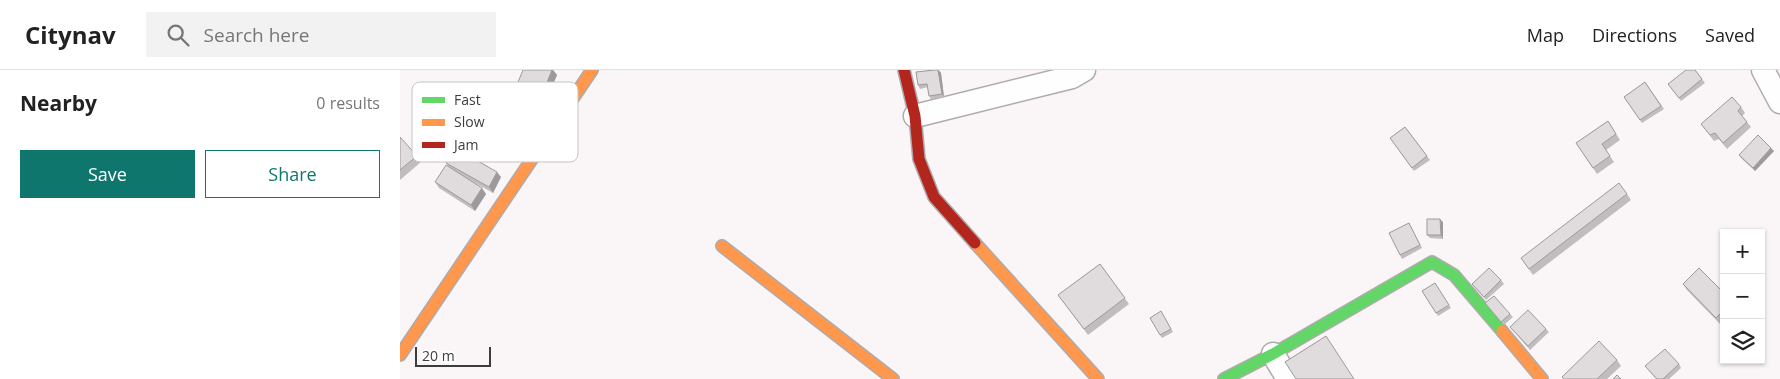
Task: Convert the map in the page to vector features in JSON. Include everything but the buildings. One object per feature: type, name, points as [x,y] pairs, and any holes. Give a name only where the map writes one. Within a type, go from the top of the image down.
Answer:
[{"type":"street","points":[[578,91],[592,70]]},
{"type":"street","points":[[904,70],[914,116],[919,159],[934,197],[1098,379]]},
{"type":"street","points":[[914,116],[1072,77],[1084,70]]},
{"type":"street","points":[[1764,70],[1780,102]]},
{"type":"street","points":[[400,355],[530,162]]},
{"type":"street","points":[[722,246],[893,379]]},
{"type":"street","points":[[1224,379],[1273,354],[1432,262],[1454,275],[1542,379]]},
{"type":"street","points":[[1273,354],[1288,379]]},
{"type":"traffic: fast","points":[[1224,379],[1273,354],[1432,262],[1454,275],[1502,331]]},
{"type":"traffic: slow","points":[[578,91],[592,70]]},
{"type":"traffic: slow","points":[[400,355],[530,162]]},
{"type":"traffic: slow","points":[[975,243],[1098,379]]},
{"type":"traffic: slow","points":[[722,246],[893,379]]},
{"type":"traffic: slow","points":[[1502,331],[1542,379]]},
{"type":"traffic: jam","points":[[904,70],[915,116],[919,159],[934,197],[975,243]]}]
